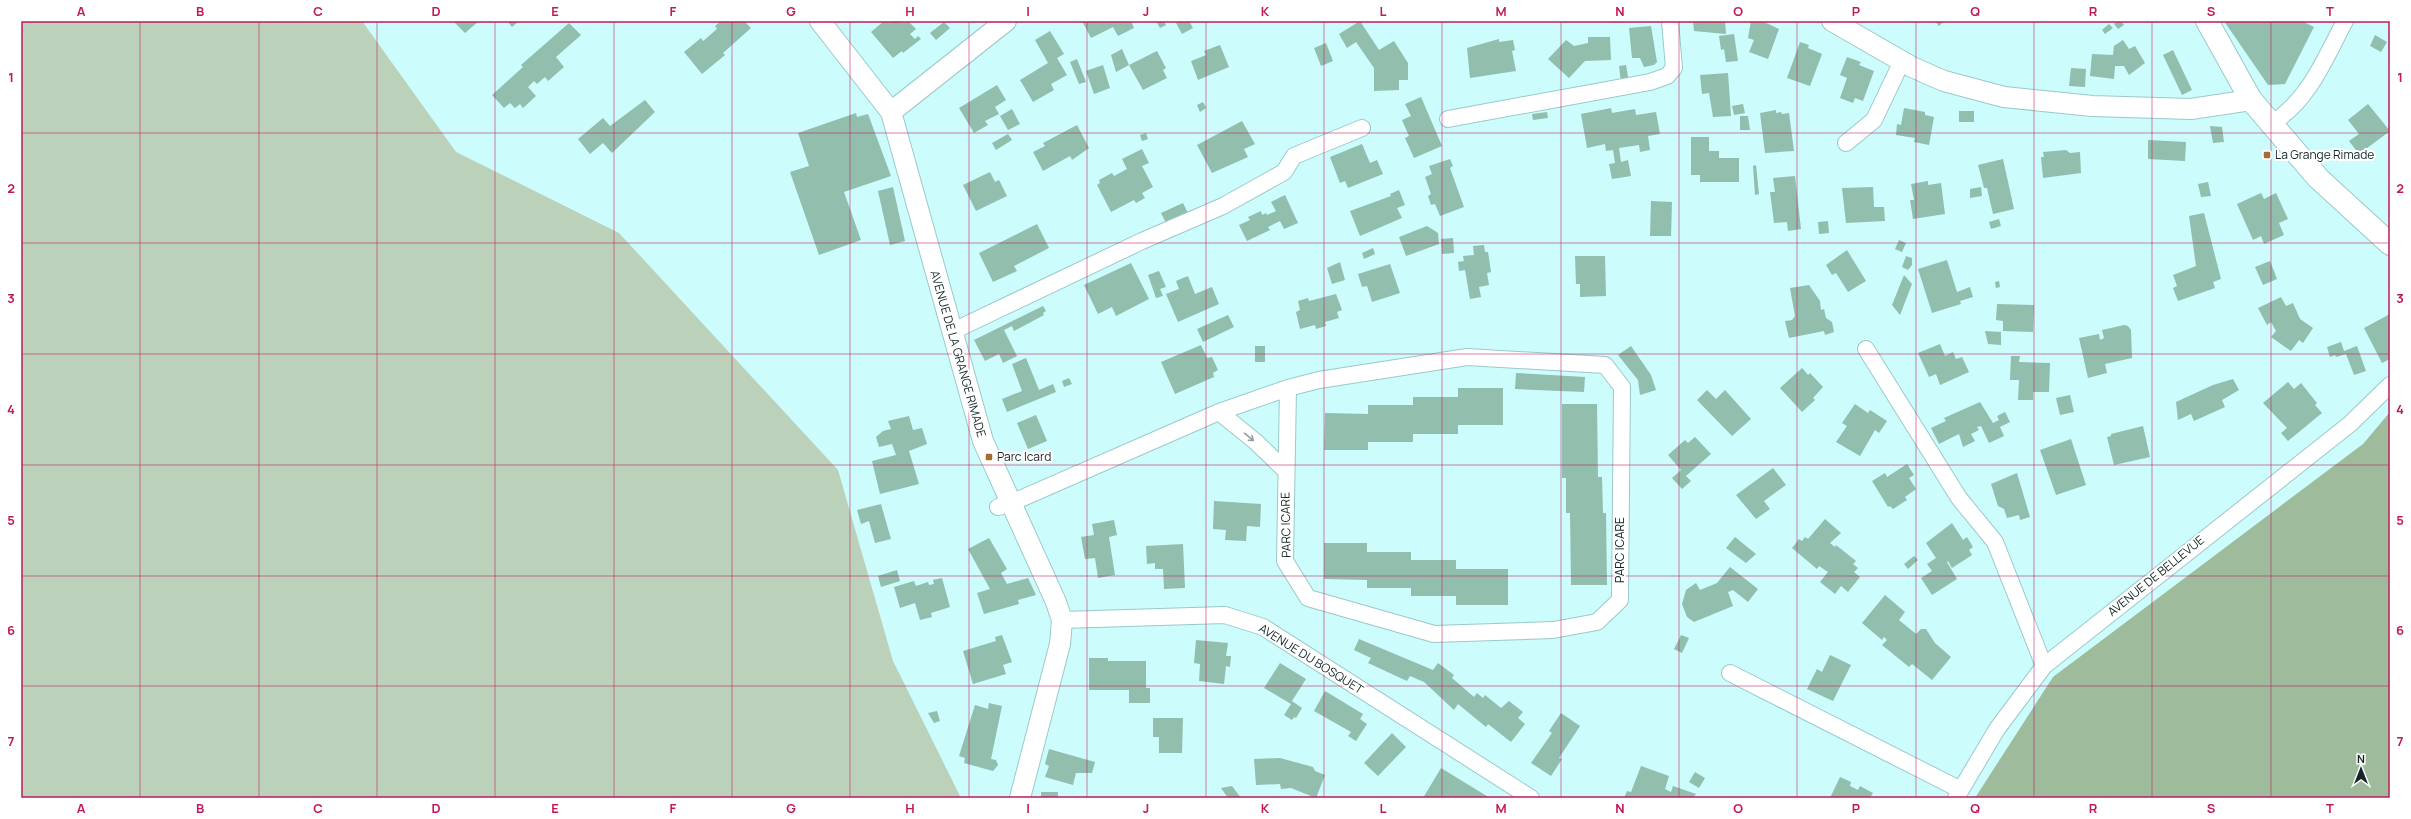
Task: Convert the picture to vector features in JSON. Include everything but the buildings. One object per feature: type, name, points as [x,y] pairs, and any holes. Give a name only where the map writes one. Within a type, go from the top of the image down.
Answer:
[{"type":"main road","points":[[2207,21],[2251,100],[2318,178],[2390,244]]},
{"type":"street","points":[[820,21],[890,112],[1006,21]]},
{"type":"street","points":[[1448,119],[1650,82],[1667,76],[1674,68],[1670,21]]},
{"type":"street","points":[[1832,21],[1902,61],[1944,81],[2004,97],[2092,106],[2191,109],[2251,100]]},
{"type":"street","points":[[2271,124],[2287,114],[2307,92],[2345,21]]},
{"type":"street","points":[[1846,143],[1874,120],[1902,61]]},
{"type":"street","name":"AVENUE DE LA GRANGE RIMADE","points":[[890,112],[951,332],[983,441],[1004,505],[1056,602],[1062,620],[1060,644],[1020,798]]},
{"type":"street","points":[[951,332],[1142,241],[1223,206],[1284,172],[1294,156],[1362,128]]},
{"type":"street","points":[[1866,349],[1959,498],[1995,542],[2044,666]]},
{"type":"street","name":"PARC ICARE","points":[[1004,505],[1219,412],[1288,388],[1319,380],[1467,357],[1605,365],[1622,387],[1620,600],[1597,622],[1553,630],[1434,634],[1308,598],[1286,561],[1288,388]]},
{"type":"street","name":"AVENUE DE BELLEVUE","points":[[1958,794],[1997,729],[2044,666],[2350,424],[2390,385]]},
{"type":"street","points":[[1219,412],[1256,442],[1286,470]]},
{"type":"street","name":"AVENUE DU BOSQUET","points":[[1062,620],[1225,615],[1263,627],[1532,798]]},
{"type":"street","points":[[1730,673],[1958,794]]},
{"type":"green space","points":[[21,21],[362,21],[456,152],[619,233],[838,470],[893,661],[961,798],[21,798]]},
{"type":"green space","points":[[2390,412],[2390,798],[1975,798],[2053,677],[2363,444]]},
{"type":"place","name":"La Grange Rimade","points":[[2267,155]]},
{"type":"place","name":"Parc Icard","points":[[989,457]]}]
